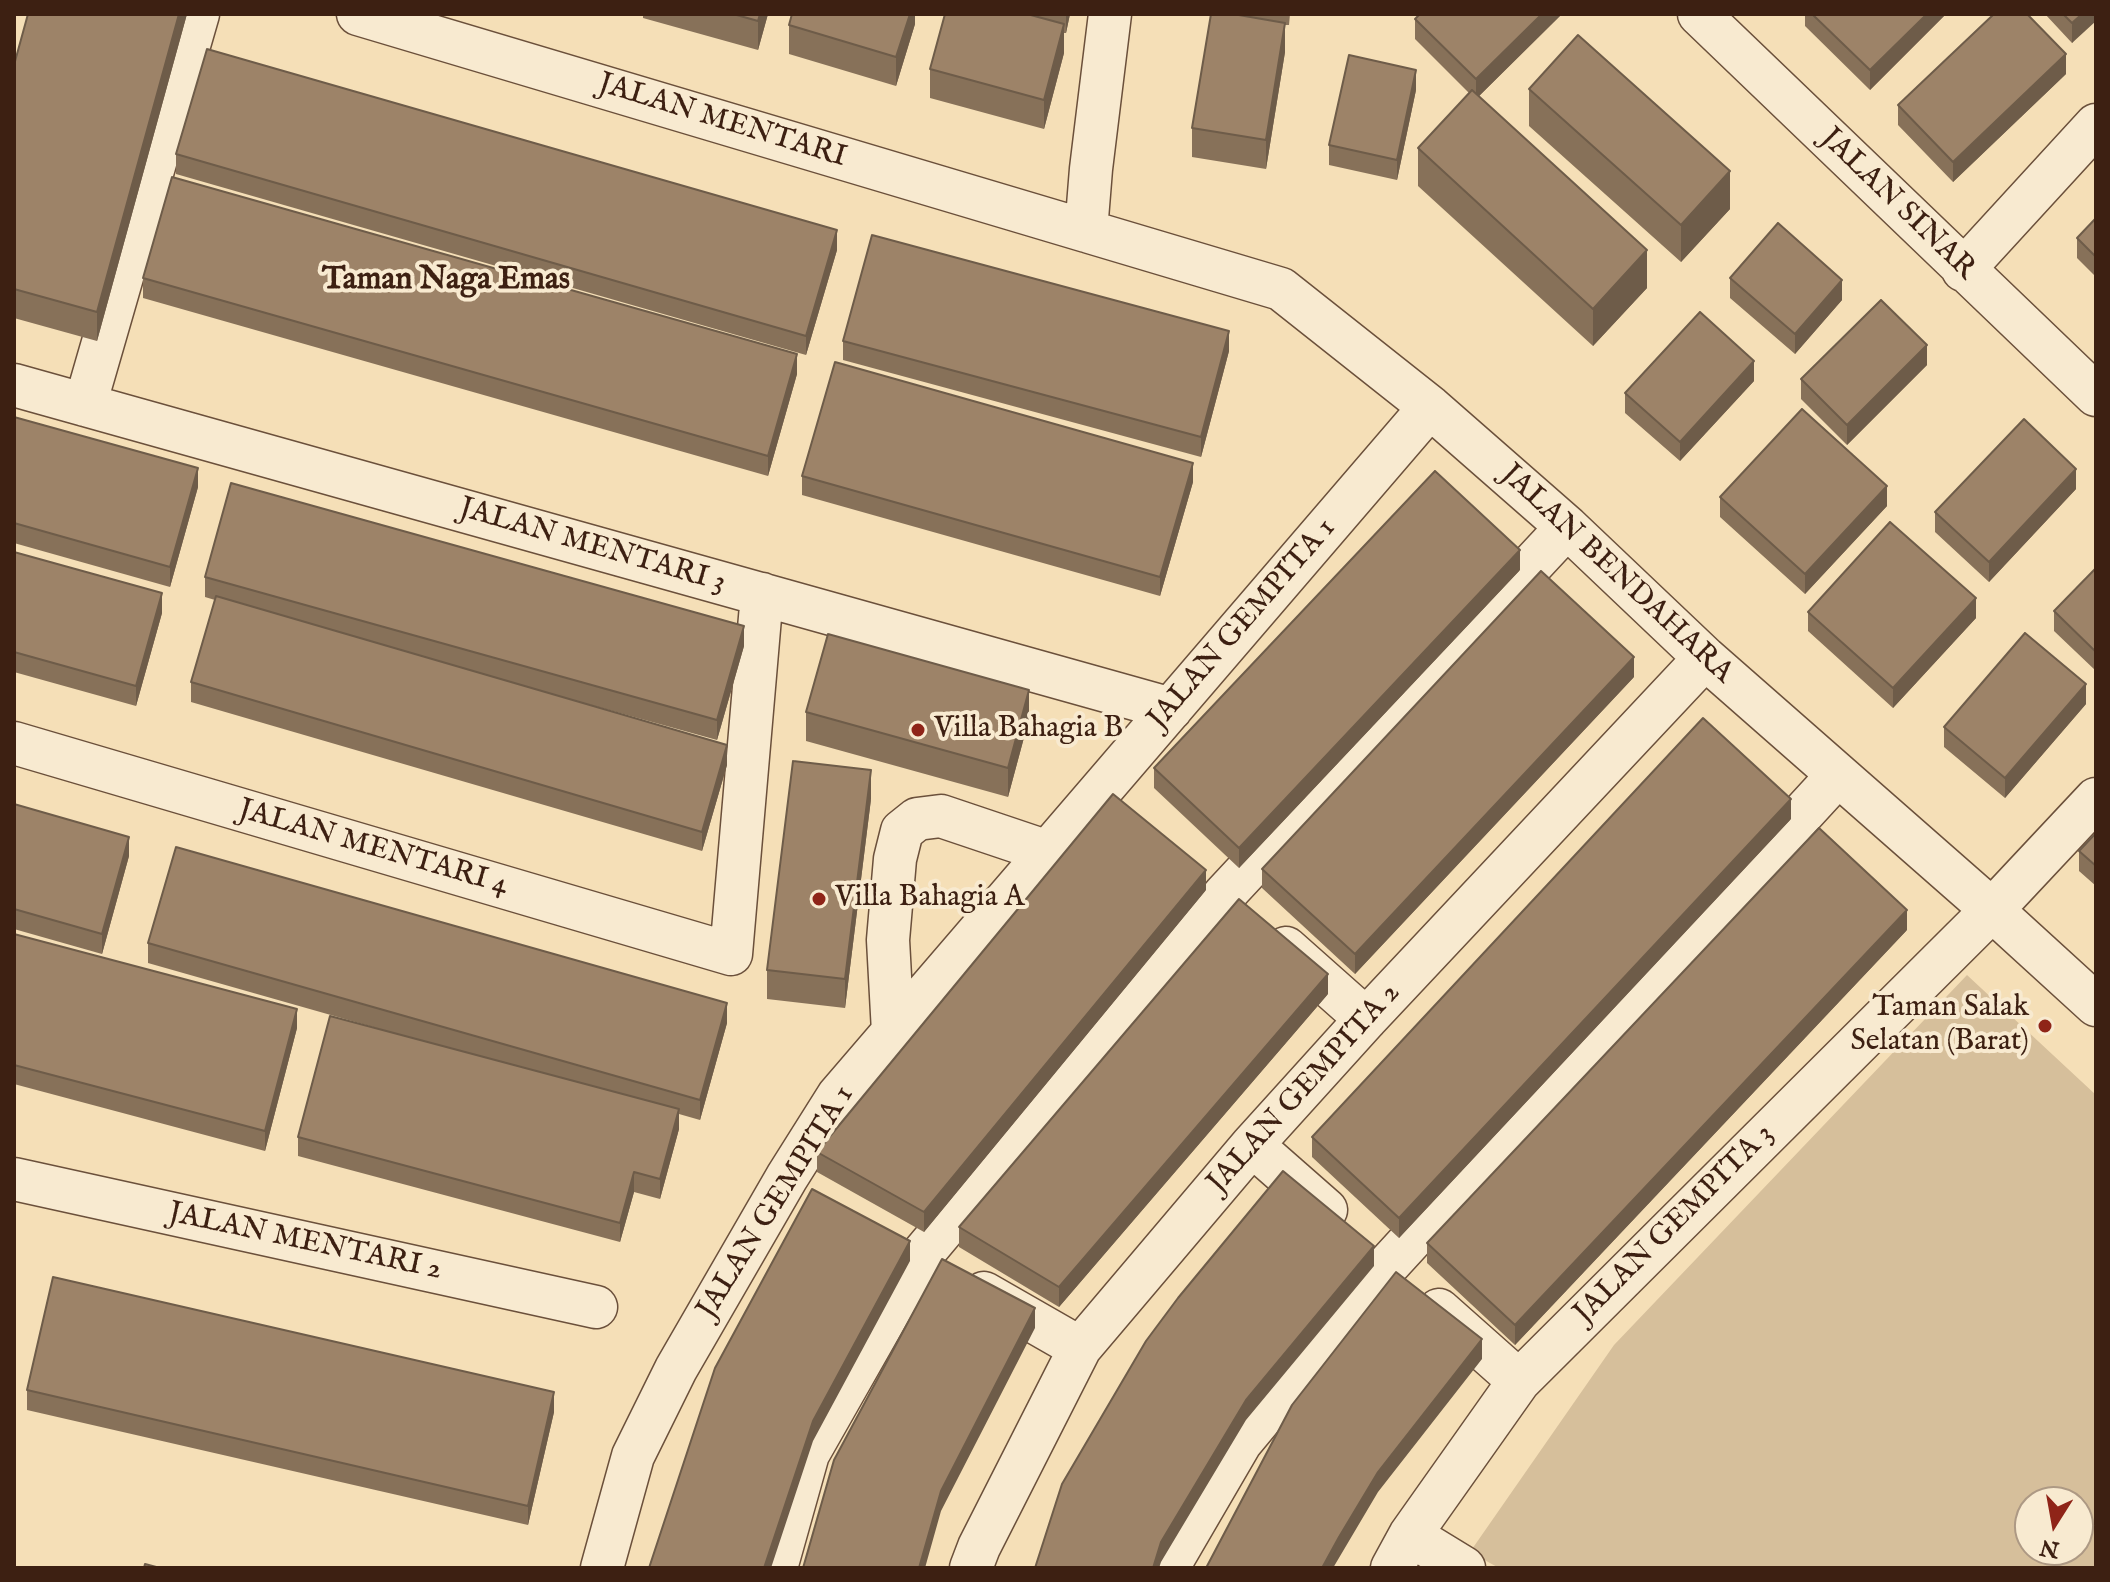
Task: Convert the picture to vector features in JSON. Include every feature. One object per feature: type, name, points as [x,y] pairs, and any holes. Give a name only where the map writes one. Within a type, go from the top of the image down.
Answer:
[{"type":"street","points":[[85,405],[198,14]]},
{"type":"street","name":"JALAN MENTARI","points":[[358,14],[1086,231]]},
{"type":"street","points":[[1086,231],[1110,14]]},
{"type":"street","name":"JALAN SINAR","points":[[1699,14],[2096,395]]},
{"type":"street","points":[[1963,270],[2096,125]]},
{"type":"street","name":"JALAN BENDAHARA","points":[[1086,231],[1281,289],[1430,407],[1567,527],[1705,658],[2096,1005]]},
{"type":"street","name":"JALAN MENTARI 3","points":[[14,385],[1171,709]]},
{"type":"street","name":"JALAN GEMPITA 1","points":[[602,1568],[633,1456],[676,1369],[800,1185],[838,1096],[1430,407]]},
{"type":"street","points":[[776,1568],[808,1454],[906,1249],[1245,912],[1567,527]]},
{"type":"street","name":"JALAN MENTARI 4","points":[[14,743],[731,954],[762,594]]},
{"type":"street","name":"JALAN GEMPITA 2","points":[[971,1568],[1080,1348],[1252,1145],[1366,1019],[1705,658]]},
{"type":"street","points":[[1170,1568],[1241,1442],[1369,1248],[1838,775]]},
{"type":"street","points":[[1101,791],[1135,819]]},
{"type":"street","name":"JALAN GEMPITA 3","points":[[1401,1552],[1519,1381],[1992,910],[2096,799]]},
{"type":"street","points":[[893,1032],[888,940],[895,859],[902,831],[917,819],[941,816],[1048,852]]},
{"type":"street","points":[[1191,866],[1366,1019]]},
{"type":"street","points":[[1252,1145],[1519,1381]]},
{"type":"street","name":"JALAN MENTARI 2","points":[[14,1179],[596,1307]]},
{"type":"street","points":[[906,1249],[1080,1348]]},
{"type":"street","points":[[1401,1552],[1464,1568]]},
{"type":"shaded area","points":[[1967,975],[2096,1095],[2096,1568],[1499,1568],[1470,1552],[1614,1345]]},
{"type":"building","points":[[28,14],[179,14],[97,312],[14,289],[14,65]]},
{"type":"building","points":[[733,14],[760,14],[758,21]]},
{"type":"building","points":[[792,14],[910,14],[896,57],[789,25]]},
{"type":"building","points":[[945,14],[1027,14],[1064,24],[1044,100],[930,69]]},
{"type":"building","points":[[1211,14],[1233,14],[1285,23],[1266,140],[1192,128]]},
{"type":"building","points":[[1420,14],[1542,14],[1476,79],[1415,19]]},
{"type":"building","points":[[1812,14],[1927,14],[1870,70]]},
{"type":"building","points":[[1994,14],[2027,14],[2066,54],[1953,162],[1898,105]]},
{"type":"building","points":[[2063,14],[2082,14],[2072,23]]},
{"type":"building","points":[[1578,35],[1730,171],[1681,225],[1529,89]]},
{"type":"building","points":[[207,49],[837,230],[806,336],[176,154]]},
{"type":"building","points":[[1349,55],[1416,70],[1397,160],[1329,145]]},
{"type":"building","points":[[1472,90],[1647,250],[1593,309],[1418,148]]},
{"type":"building","points":[[172,177],[797,354],[768,456],[143,278]]},
{"type":"building","points":[[2096,218],[2096,257],[2077,238]]},
{"type":"building","points":[[1778,223],[1842,280],[1795,334],[1730,278]]},
{"type":"building","points":[[872,235],[1229,331],[1201,437],[843,341]]},
{"type":"building","points":[[1881,300],[1927,345],[1847,425],[1801,379]]},
{"type":"building","points":[[1700,312],[1754,361],[1680,442],[1625,393]]},
{"type":"building","points":[[835,362],[1193,463],[1160,577],[802,476]]},
{"type":"building","points":[[1802,409],[1887,486],[1805,574],[1720,497]]},
{"type":"building","points":[[14,417],[198,468],[170,567],[14,523]]},
{"type":"building","points":[[2024,419],[2076,469],[1989,562],[1935,512]]},
{"type":"building","points":[[1435,471],[1520,550],[1239,848],[1154,768]]},
{"type":"building","points":[[231,483],[744,626],[717,720],[205,577]]},
{"type":"building","points":[[1890,522],[1976,598],[1893,688],[1808,612]]},
{"type":"building","points":[[14,552],[162,593],[136,686],[14,652]]},
{"type":"building","points":[[2096,568],[2096,652],[2054,611]]},
{"type":"building","points":[[1541,571],[1634,657],[1355,954],[1262,869]]},
{"type":"building","points":[[216,596],[727,745],[702,832],[191,682]]},
{"type":"building","points":[[2025,633],[2086,684],[2005,778],[1944,727]]},
{"type":"building","name":"Villa Bahagia B","points":[[828,634],[1029,690],[1008,768],[806,712]]},
{"type":"building","points":[[1703,718],[1791,799],[1399,1218],[1312,1137]]},
{"type":"building","name":"Villa Bahagia A","points":[[793,761],[871,770],[845,979],[767,970]]},
{"type":"building","points":[[1113,794],[1206,870],[924,1212],[817,1152]]},
{"type":"building","points":[[14,804],[129,837],[102,934],[14,909]]},
{"type":"building","points":[[1819,828],[1907,910],[1515,1325],[1427,1243]]},
{"type":"building","points":[[2096,833],[2096,866],[2079,851]]},
{"type":"building","points":[[176,847],[727,1003],[700,1100],[148,943]]},
{"type":"building","points":[[1239,899],[1328,974],[1059,1287],[959,1227]]},
{"type":"building","points":[[14,934],[297,1009],[265,1131],[14,1065]]},
{"type":"building","points":[[330,1016],[679,1109],[660,1179],[634,1172],[620,1223],[298,1137]]},
{"type":"building","points":[[1283,1171],[1374,1246],[1246,1400],[1161,1542],[1153,1568],[1035,1568],[1062,1484],[1146,1341]]},
{"type":"building","points":[[812,1189],[910,1241],[813,1421],[764,1568],[649,1568],[715,1368]]},
{"type":"building","points":[[942,1259],[1035,1308],[941,1491],[919,1568],[803,1568],[834,1460]]},
{"type":"building","points":[[1396,1272],[1482,1339],[1378,1472],[1322,1568],[1206,1568],[1292,1405]]},
{"type":"building","points":[[53,1277],[554,1392],[528,1506],[27,1390]]},
{"type":"place","name":"Villa Bahagia B","points":[[918,730]]},
{"type":"place","name":"Villa Bahagia A","points":[[819,899]]},
{"type":"place","name":"Taman Salak Selatan (Barat)","points":[[2045,1026]]},
{"type":"district","name":"Taman Naga Emas","points":[[446,281]]}]
